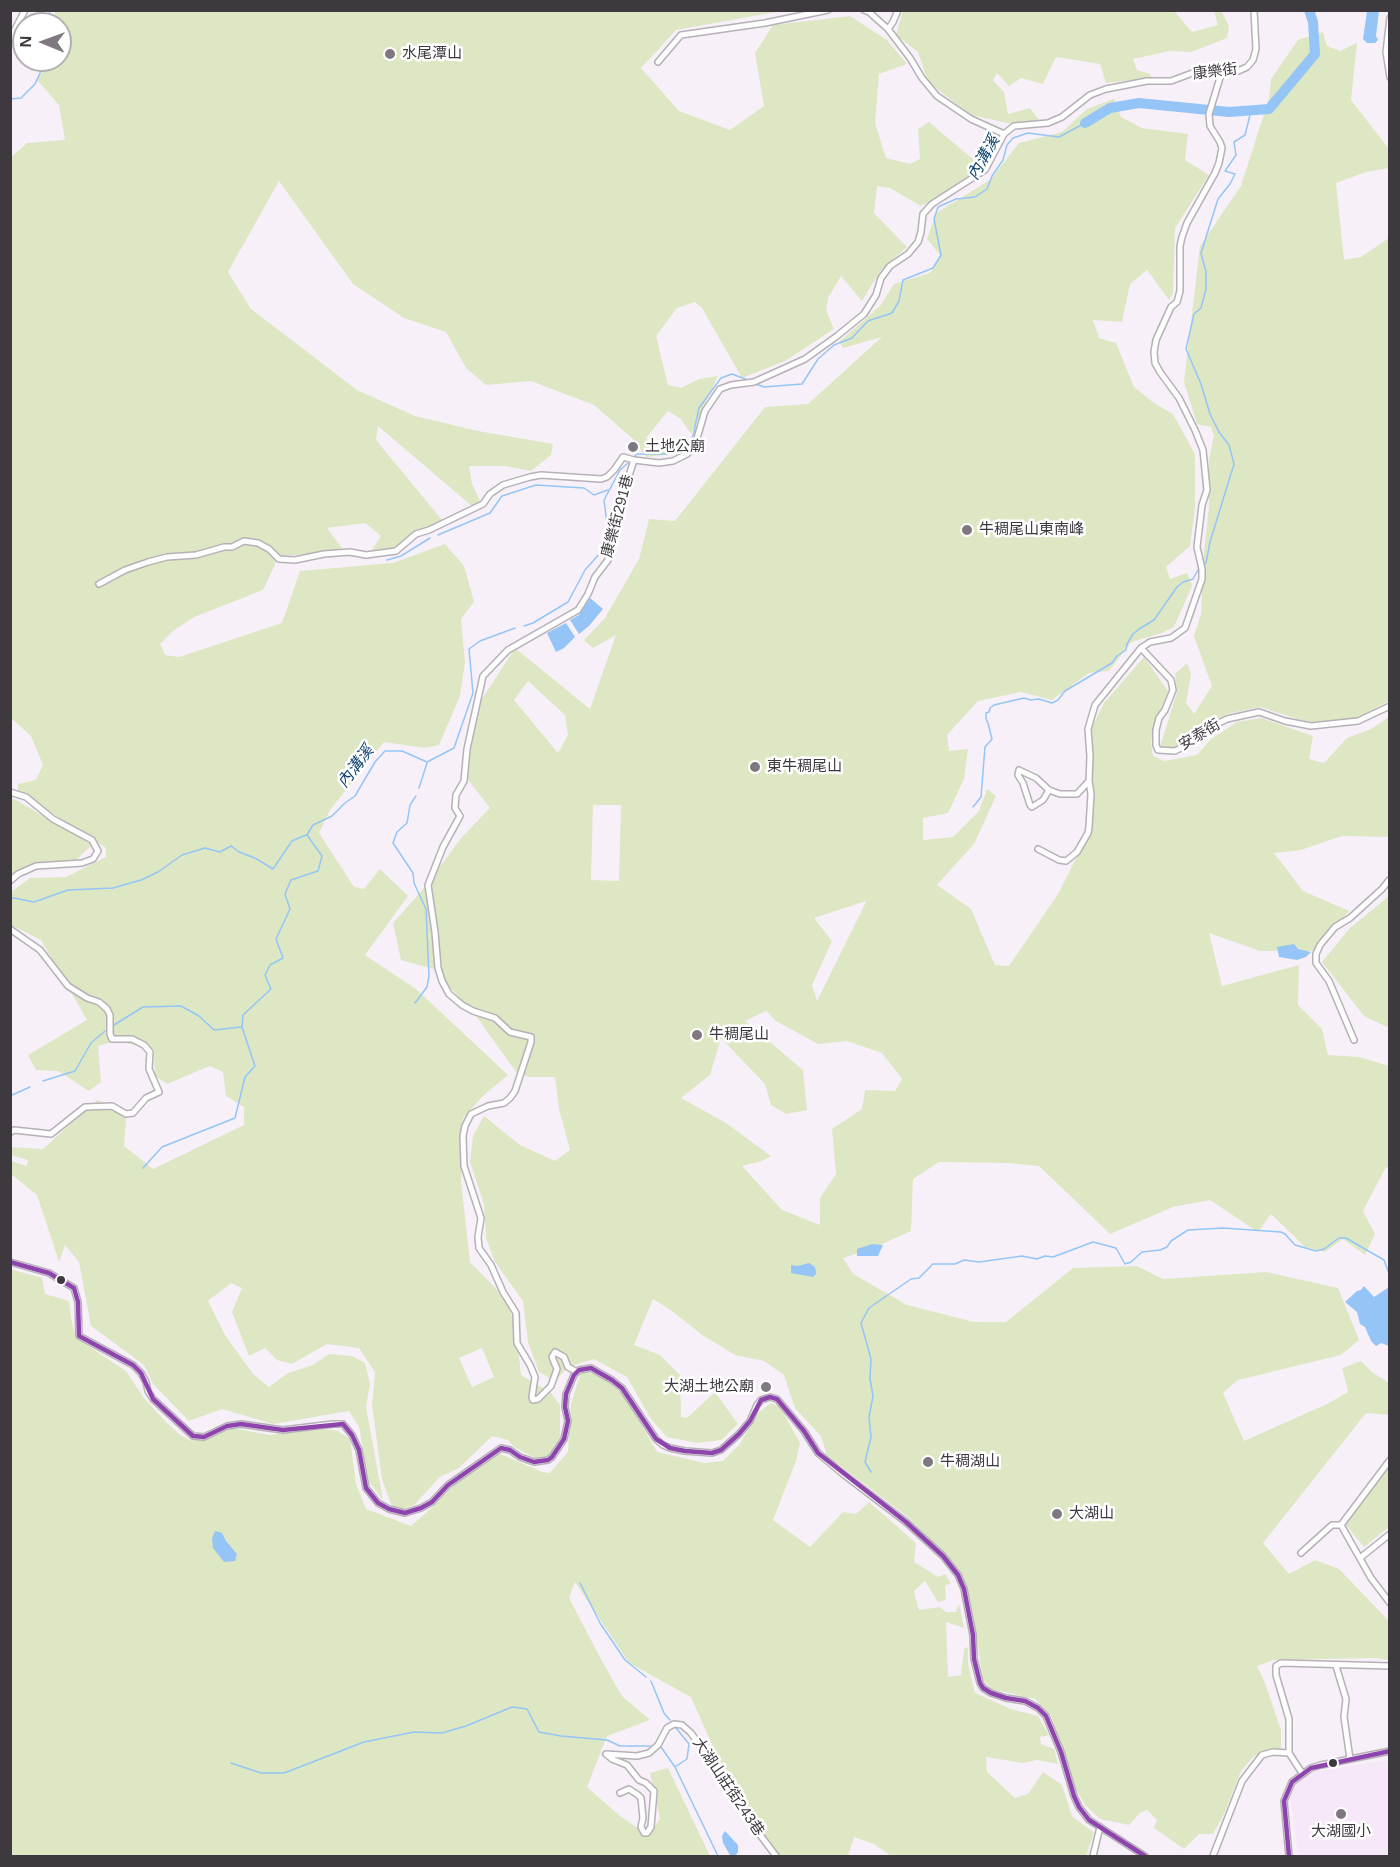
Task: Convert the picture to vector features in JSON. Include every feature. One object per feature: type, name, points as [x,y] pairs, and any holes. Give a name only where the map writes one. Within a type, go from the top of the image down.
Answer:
[{"type":"street","points":[[10,39],[25,10]]},
{"type":"street","points":[[658,62],[681,35],[828,10]]},
{"type":"street","points":[[864,10],[888,29],[937,96],[971,119],[1004,134]]},
{"type":"street","points":[[888,29],[898,10]]},
{"type":"street","name":"康樂街","points":[[1004,134],[1014,126],[1048,123],[1062,117],[1090,95],[1125,84],[1171,81],[1208,69],[1236,72],[1247,67],[1253,60],[1256,49],[1254,10]]},
{"type":"street","points":[[1389,18],[1386,52],[1389,76]]},
{"type":"street","points":[[1038,849],[1059,860],[1066,861],[1077,852],[1089,827],[1091,794],[1088,729],[1095,705],[1141,648],[1150,642],[1171,638],[1185,628],[1199,589],[1201,568],[1197,547],[1202,505],[1207,490],[1203,450],[1179,398],[1155,363],[1154,352],[1156,340],[1171,307],[1177,302],[1180,291],[1182,237],[1219,163],[1222,148],[1210,126],[1209,114],[1222,71]]},
{"type":"street","name":"康樂街291巷","points":[[577,1372],[568,1367],[564,1357],[555,1353],[552,1357],[557,1369],[551,1386],[538,1399],[533,1400],[534,1377],[517,1343],[516,1314],[491,1265],[479,1248],[481,1218],[464,1166],[463,1136],[471,1114],[488,1106],[504,1103],[510,1098],[515,1091],[531,1042],[531,1037],[510,1032],[495,1018],[462,1005],[449,994],[438,968],[428,885],[443,847],[460,816],[455,808],[456,795],[464,781],[467,749],[483,676],[508,650],[578,610],[595,577],[608,560],[615,530],[615,519],[634,460],[666,462],[687,454],[695,445],[705,411],[720,389],[754,382],[805,359],[864,314],[876,295],[881,278],[890,266],[908,254],[918,242],[923,214],[932,204],[985,170],[1004,134]]},
{"type":"street","points":[[99,584],[125,570],[148,562],[167,557],[196,555],[232,547],[244,541],[258,543],[269,549],[279,559],[295,560],[350,552],[366,555],[396,551],[416,534],[483,504],[490,494],[503,485],[541,475],[601,479],[614,470],[623,457],[634,460]]},
{"type":"street","name":"安泰街","points":[[1141,648],[1171,680],[1173,690],[1159,718],[1156,730],[1158,750],[1175,751],[1202,737],[1216,724],[1227,719],[1259,712],[1285,721],[1311,726],[1358,721],[1389,706]]},
{"type":"street","points":[[1049,790],[1044,800],[1032,807],[1018,775],[1019,770],[1036,778],[1049,790],[1060,794],[1077,794],[1089,781]]},
{"type":"street","points":[[10,792],[26,797],[53,819],[92,840],[98,851],[93,859],[81,863],[36,866],[18,874],[10,881]]},
{"type":"street","points":[[1354,1040],[1329,981],[1316,963],[1316,954],[1320,945],[1335,927],[1358,911],[1382,889],[1389,879]]},
{"type":"street","points":[[10,929],[40,950],[68,986],[87,998],[99,1002],[107,1009],[110,1015],[112,1039],[132,1039],[144,1045],[150,1052],[149,1069],[159,1092],[146,1098],[133,1113],[126,1114],[112,1106],[85,1107],[51,1134],[14,1130],[11,1132]]},
{"type":"street","points":[[10,1262],[49,1273],[74,1288],[78,1302],[79,1336],[133,1365],[141,1373],[153,1400],[193,1437],[204,1437],[227,1426],[242,1424],[283,1430],[343,1424],[352,1435],[359,1450],[366,1488],[378,1503],[388,1509],[405,1513],[432,1502],[448,1485],[501,1448],[534,1462],[548,1460],[552,1457],[564,1439],[568,1421],[565,1407],[566,1394],[573,1375],[579,1370],[591,1368],[603,1373],[622,1388],[649,1429],[663,1445],[685,1451],[712,1453],[721,1450],[739,1434],[761,1400],[770,1397],[777,1399],[804,1431],[818,1453],[906,1522],[943,1556],[958,1575],[964,1588],[973,1635],[974,1659],[983,1688],[1006,1698],[1025,1701],[1038,1708],[1046,1716],[1077,1801],[1089,1820],[1145,1857]]},
{"type":"street","points":[[1341,1525],[1389,1460]]},
{"type":"street","points":[[1301,1553],[1332,1525],[1341,1525]]},
{"type":"street","points":[[1341,1525],[1371,1578],[1389,1601]]},
{"type":"street","points":[[1360,1558],[1389,1534]]},
{"type":"street","points":[[1302,1773],[1289,1753],[1289,1719],[1276,1675],[1276,1666],[1281,1663],[1389,1666]]},
{"type":"street","points":[[1336,1666],[1346,1699],[1344,1717],[1350,1758]]},
{"type":"street","name":"大湖山莊街243巷","points":[[620,1793],[629,1789],[641,1798],[643,1818],[641,1827],[644,1833],[647,1833],[651,1827],[654,1791],[639,1780],[627,1765],[606,1754],[638,1756],[649,1753],[658,1745],[667,1728],[674,1724],[682,1725],[691,1733],[732,1788],[748,1819],[776,1857]]},
{"type":"street","points":[[1289,1857],[1284,1801],[1292,1782],[1302,1773],[1321,1765],[1389,1750]]},
{"type":"street","points":[[1213,1857],[1242,1781],[1262,1755],[1273,1752],[1289,1753]]},
{"type":"street","points":[[1093,1857],[1100,1827]]},
{"type":"shaded area","name":"大湖國小","points":[[1389,1760],[1389,1856],[1298,1856],[1290,1796],[1296,1784],[1313,1772]]},
{"type":"green space","points":[[787,10],[676,30],[641,68],[679,111],[730,130],[764,106],[755,53],[773,25],[850,16],[887,40],[907,64],[879,74],[875,123],[886,158],[910,164],[920,159],[918,129],[929,122],[981,166],[949,191],[921,206],[890,188],[877,186],[874,213],[907,247],[881,270],[862,301],[841,276],[828,298],[826,310],[834,329],[785,361],[742,378],[702,308],[695,302],[677,308],[656,336],[668,385],[681,388],[699,379],[718,376],[691,434],[681,419],[668,411],[646,438],[655,451],[678,449],[674,454],[646,457],[633,439],[594,405],[531,381],[486,385],[466,368],[446,332],[404,318],[353,284],[279,181],[228,272],[251,309],[357,390],[415,416],[478,431],[553,444],[551,455],[531,471],[505,466],[469,466],[472,484],[480,501],[473,507],[378,426],[376,440],[442,520],[389,550],[372,550],[381,536],[365,523],[327,528],[345,552],[279,556],[263,590],[194,617],[173,631],[160,644],[165,655],[179,657],[282,623],[300,571],[393,563],[445,544],[464,566],[474,602],[461,619],[465,662],[460,696],[439,745],[425,748],[384,742],[330,810],[319,833],[354,887],[364,889],[380,869],[408,896],[365,955],[416,989],[508,1075],[483,1096],[463,1118],[461,1181],[470,1262],[505,1298],[516,1328],[521,1375],[551,1393],[560,1405],[560,1437],[547,1458],[537,1459],[514,1447],[508,1440],[492,1436],[459,1468],[440,1477],[414,1505],[397,1511],[391,1504],[382,1479],[372,1405],[375,1372],[359,1348],[327,1344],[292,1364],[277,1360],[265,1348],[249,1356],[232,1312],[242,1288],[231,1283],[208,1301],[225,1335],[253,1374],[269,1387],[288,1373],[313,1365],[329,1354],[352,1356],[365,1363],[370,1384],[366,1407],[383,1500],[369,1482],[359,1427],[349,1411],[273,1424],[222,1409],[189,1421],[153,1384],[144,1365],[91,1326],[79,1262],[65,1245],[59,1262],[37,1195],[11,1174],[11,1161],[27,1166],[28,1160],[11,1155],[11,1147],[43,1149],[97,1100],[111,1106],[126,1119],[124,1146],[153,1169],[244,1125],[244,1107],[226,1096],[223,1072],[210,1066],[167,1084],[155,1076],[154,1049],[116,1041],[98,1046],[101,1082],[89,1091],[58,1071],[36,1070],[28,1055],[87,1020],[41,940],[11,925],[11,892],[30,878],[66,877],[106,857],[106,848],[18,791],[18,784],[36,780],[43,765],[31,736],[11,718],[10,158],[27,143],[65,140],[59,105],[37,80],[42,72],[72,72],[72,12],[55,12]],"holes":[[[482,1348],[494,1377],[472,1387],[459,1358]]]},
{"type":"green space","points":[[903,10],[1174,11],[1192,32],[1218,25],[1214,11],[1221,10],[1229,26],[1227,38],[1191,52],[1170,51],[1133,59],[1137,70],[1150,74],[1151,78],[1106,83],[1100,64],[1056,57],[1043,84],[1021,78],[1009,86],[997,73],[993,80],[1004,92],[1008,114],[1030,108],[1039,120],[1012,124],[971,115],[928,82],[918,52],[896,35]]},
{"type":"green space","points":[[1323,32],[1327,46],[1340,51],[1357,43],[1351,100],[1389,149],[1389,168],[1366,172],[1336,183],[1344,260],[1361,257],[1389,238],[1389,701],[1353,720],[1335,724],[1304,721],[1260,707],[1227,714],[1203,730],[1192,744],[1168,752],[1160,747],[1177,692],[1175,674],[1187,663],[1191,674],[1186,703],[1194,714],[1212,686],[1194,636],[1201,614],[1209,507],[1209,459],[1214,436],[1211,427],[1197,424],[1184,382],[1200,246],[1241,186],[1269,98],[1271,79],[1298,40]]},
{"type":"green space","points":[[1114,99],[1121,117],[1142,128],[1188,134],[1185,160],[1209,175],[1175,228],[1173,293],[1169,300],[1147,270],[1130,284],[1122,322],[1093,320],[1099,338],[1116,343],[1134,387],[1173,414],[1195,454],[1195,508],[1190,546],[1166,567],[1170,579],[1187,573],[1192,586],[1174,627],[1131,642],[1109,671],[1089,673],[1052,700],[1021,692],[978,701],[947,735],[949,751],[968,749],[964,779],[948,813],[923,818],[923,840],[953,837],[979,811],[987,789],[996,796],[974,844],[937,885],[971,909],[995,965],[1009,966],[1058,894],[1091,829],[1092,727],[1104,703],[1144,657],[1168,691],[1153,729],[1151,743],[1153,756],[1164,761],[1197,755],[1211,739],[1237,722],[1261,718],[1313,736],[1309,759],[1324,763],[1347,738],[1371,729],[1389,717],[1389,837],[1342,836],[1301,850],[1274,853],[1303,891],[1349,911],[1315,951],[1260,951],[1209,933],[1222,986],[1299,965],[1298,1005],[1322,1029],[1328,1055],[1359,1057],[1389,1066],[1389,1168],[1386,1167],[1363,1211],[1375,1234],[1365,1255],[1343,1239],[1325,1252],[1305,1247],[1271,1214],[1258,1232],[1210,1200],[1173,1207],[1110,1234],[1039,1166],[939,1162],[913,1179],[911,1231],[871,1249],[843,1258],[853,1274],[907,1305],[974,1322],[1006,1322],[1073,1268],[1137,1266],[1163,1279],[1266,1272],[1338,1288],[1359,1340],[1341,1355],[1238,1380],[1223,1393],[1244,1441],[1327,1404],[1348,1392],[1342,1368],[1361,1361],[1372,1372],[1389,1383],[1389,1415],[1366,1413],[1263,1543],[1289,1574],[1315,1560],[1339,1569],[1389,1621],[1389,1660],[1373,1658],[1273,1660],[1257,1666],[1281,1730],[1281,1748],[1254,1756],[1241,1771],[1224,1814],[1213,1834],[1199,1834],[1184,1849],[1154,1828],[1157,1820],[1147,1810],[1140,1813],[1129,1825],[1100,1819],[1085,1805],[1073,1784],[1051,1715],[1035,1699],[992,1689],[982,1679],[970,1598],[954,1563],[908,1517],[827,1456],[821,1436],[795,1408],[784,1375],[764,1361],[735,1355],[702,1335],[653,1299],[634,1345],[660,1355],[680,1375],[681,1417],[687,1418],[715,1392],[738,1424],[721,1440],[697,1443],[667,1437],[651,1419],[627,1377],[594,1359],[568,1367],[555,1381],[539,1372],[528,1342],[523,1301],[495,1262],[486,1238],[484,1204],[470,1162],[473,1136],[484,1116],[520,1145],[555,1161],[570,1150],[559,1109],[555,1077],[529,1077],[516,1072],[479,1020],[434,969],[401,960],[393,923],[424,888],[462,837],[490,808],[463,773],[473,713],[515,648],[590,709],[616,635],[593,648],[584,640],[605,618],[639,559],[649,519],[675,521],[765,407],[808,404],[882,337],[843,348],[839,342],[880,306],[894,284],[930,273],[941,256],[927,239],[936,213],[990,180],[1019,143],[1062,132],[1087,109]],"holes":[[[528,681],[565,715],[568,735],[558,753],[514,700]],[[593,805],[621,805],[619,881],[591,880]],[[866,901],[817,1001],[812,985],[832,941],[814,918]],[[766,1011],[776,1021],[818,1044],[847,1041],[882,1053],[902,1079],[895,1091],[865,1090],[862,1109],[832,1129],[836,1174],[820,1198],[820,1225],[782,1210],[742,1166],[771,1156],[726,1123],[681,1098],[710,1075],[721,1038],[765,1084],[771,1105],[786,1114],[807,1110],[803,1070],[745,1021]]]},
{"type":"green space","points":[[10,798],[92,845],[75,861],[22,870],[11,880]]},
{"type":"green space","points":[[1389,896],[1389,1028],[1364,1016],[1322,962],[1350,928]]},
{"type":"green space","points":[[10,1269],[42,1278],[45,1294],[69,1301],[76,1338],[126,1371],[144,1398],[180,1435],[192,1441],[215,1429],[238,1429],[269,1435],[326,1429],[338,1431],[350,1439],[356,1484],[366,1509],[411,1526],[459,1480],[498,1453],[542,1472],[550,1473],[568,1452],[571,1404],[581,1372],[593,1374],[609,1382],[626,1398],[657,1452],[704,1463],[723,1461],[739,1445],[759,1412],[771,1403],[780,1407],[800,1443],[796,1461],[773,1520],[810,1547],[843,1512],[856,1514],[869,1502],[916,1543],[914,1562],[938,1577],[945,1574],[951,1583],[945,1586],[946,1600],[938,1602],[925,1581],[914,1591],[919,1610],[940,1607],[946,1612],[956,1612],[959,1604],[964,1628],[946,1622],[948,1677],[961,1675],[964,1649],[968,1647],[968,1664],[975,1693],[1011,1709],[1038,1716],[1049,1735],[1040,1737],[1041,1744],[1054,1749],[1058,1764],[1037,1760],[1023,1763],[986,1757],[987,1772],[1015,1798],[1028,1794],[1043,1772],[1062,1785],[1072,1816],[1094,1833],[1086,1856],[891,1856],[874,1844],[854,1837],[848,1856],[772,1856],[723,1769],[691,1697],[629,1663],[575,1582],[569,1598],[603,1663],[622,1696],[650,1720],[607,1736],[587,1787],[620,1816],[648,1835],[660,1819],[650,1773],[668,1768],[710,1856],[11,1856]]},
{"type":"green space","points":[[1389,1467],[1389,1527],[1364,1547],[1345,1524]]},
{"type":"water","points":[[1367,11],[1379,11],[1376,36],[1378,40],[1375,43],[1367,43],[1363,39]]},
{"type":"water","points":[[590,598],[603,609],[579,634],[570,620],[579,615]]},
{"type":"water","points":[[566,623],[575,637],[564,648],[556,652],[547,633]]},
{"type":"water","points":[[1294,944],[1298,949],[1311,952],[1306,957],[1297,960],[1279,957],[1277,947]]},
{"type":"water","points":[[872,1244],[883,1245],[878,1256],[857,1256],[857,1249]]},
{"type":"water","points":[[809,1263],[815,1267],[816,1274],[813,1277],[791,1273],[791,1265]]},
{"type":"water","points":[[1364,1286],[1374,1297],[1389,1287],[1389,1346],[1381,1343],[1376,1346],[1371,1341],[1365,1327],[1360,1324],[1357,1312],[1345,1302]]},
{"type":"water","points":[[215,1531],[222,1533],[237,1554],[235,1561],[224,1562],[213,1548],[212,1539]]},
{"type":"water","points":[[725,1831],[738,1845],[738,1852],[735,1856],[730,1855],[723,1843],[722,1836]]},
{"type":"waterway","name":"內溝溪","points":[[1085,123],[1110,108],[1139,103],[1229,112],[1269,109],[1315,54],[1313,22],[1309,10]]},
{"type":"waterway","points":[[10,99],[21,98],[35,84],[40,72]]},
{"type":"waterway","points":[[1203,565],[1206,563],[1210,542],[1234,464],[1229,445],[1210,414],[1201,384],[1186,349],[1194,314],[1201,308],[1206,289],[1206,272],[1201,253],[1218,199],[1235,174],[1225,171],[1236,155],[1234,142],[1245,135],[1251,111]]},
{"type":"waterway","name":"內溝溪","points":[[756,384],[764,387],[802,384],[818,359],[834,345],[852,338],[868,321],[892,313],[899,301],[903,280],[933,268],[941,255],[934,219],[938,207],[956,199],[975,197],[987,189],[992,176],[1003,160],[1007,145],[1013,138],[1028,133],[1059,137],[1085,123]]},
{"type":"waterway","name":"內溝溪","points":[[635,456],[637,454],[667,454],[687,446],[693,436],[699,408],[721,378],[732,374],[748,380]]},
{"type":"waterway","name":"內溝溪","points":[[524,626],[568,602],[585,570],[601,552],[608,531],[604,500],[620,470],[628,463]]},
{"type":"waterway","points":[[438,535],[490,513],[502,496],[536,485],[584,488],[594,495],[608,490]]},
{"type":"waterway","points":[[387,560],[401,556],[430,538]]},
{"type":"waterway","points":[[973,807],[981,797],[985,747],[992,739],[986,719],[986,713],[990,708],[1024,698],[1052,703],[1058,700],[1065,691],[1112,663],[1126,650],[1133,634],[1154,620],[1177,587],[1193,579],[1199,568]]},
{"type":"waterway","name":"內溝溪","points":[[143,1168],[162,1147],[235,1118],[245,1077],[255,1066],[242,1027],[243,1015],[271,989],[265,975],[270,965],[283,958],[276,939],[290,909],[285,894],[291,880],[318,871],[322,856],[307,835],[313,825],[332,816],[355,796],[375,762],[385,751],[402,751],[427,762],[454,748],[473,693],[469,649],[480,641],[515,628]]},
{"type":"waterway","points":[[419,788],[427,763]]},
{"type":"waterway","points":[[415,1003],[427,987],[429,976],[426,909],[414,883],[413,873],[393,843],[397,832],[407,823],[410,805],[416,796]]},
{"type":"waterway","points":[[10,899],[34,902],[68,890],[113,888],[141,880],[158,872],[182,855],[205,848],[220,852],[231,846],[273,869],[292,841],[306,835]]},
{"type":"waterway","name":"內溝溪","points":[[114,1025],[143,1007],[181,1006],[199,1016],[214,1030],[241,1027]]},
{"type":"waterway","name":"內溝溪","points":[[43,1081],[75,1071],[91,1043],[105,1031]]},
{"type":"waterway","name":"內溝溪","points":[[10,1096],[30,1087]]},
{"type":"waterway","points":[[871,1472],[865,1462],[871,1437],[869,1417],[873,1396],[870,1379],[871,1359],[861,1323],[869,1308],[911,1279],[919,1278],[933,1264],[955,1264],[964,1260],[979,1262],[1022,1256],[1037,1259],[1045,1256],[1053,1257],[1093,1242],[1116,1248],[1125,1264],[1131,1262],[1142,1252],[1167,1247],[1171,1241],[1188,1230],[1223,1228],[1281,1232],[1295,1245],[1316,1251],[1324,1249],[1339,1238],[1346,1238],[1384,1260],[1390,1276]]},
{"type":"waterway","points":[[580,1583],[600,1623],[625,1660],[646,1677]]},
{"type":"waterway","points":[[651,1681],[664,1713],[670,1720]]},
{"type":"waterway","points":[[231,1763],[261,1773],[284,1773],[364,1742],[414,1732],[442,1733],[512,1707],[527,1709],[539,1732],[607,1740],[620,1746],[650,1746]]},
{"type":"waterway","points":[[675,1767],[687,1759],[689,1744],[676,1728]]},
{"type":"waterway","points":[[661,1747],[675,1767],[718,1856]]},
{"type":"transit line","points":[[10,1262],[49,1273],[74,1288],[78,1302],[79,1336],[133,1365],[141,1373],[153,1399],[193,1436],[204,1437],[227,1426],[241,1424],[283,1430],[343,1424],[352,1435],[359,1450],[366,1488],[378,1503],[389,1509],[405,1513],[432,1502],[448,1485],[501,1448],[534,1462],[548,1460],[552,1457],[564,1439],[568,1421],[565,1407],[566,1394],[574,1375],[579,1370],[591,1368],[612,1380],[622,1388],[656,1439],[670,1448],[685,1451],[712,1453],[721,1450],[750,1421],[761,1400],[770,1397],[777,1399],[804,1431],[818,1453],[906,1522],[943,1556],[958,1575],[964,1589],[973,1635],[974,1659],[983,1688],[1006,1698],[1025,1701],[1038,1708],[1046,1716],[1061,1752],[1079,1807],[1089,1820],[1145,1856]]},
{"type":"transit line","points":[[1289,1856],[1284,1801],[1292,1782],[1311,1768],[1390,1751]]},
{"type":"place","name":"水尾潭山","points":[[390,54]]},
{"type":"place","name":"土地公廟","points":[[633,447]]},
{"type":"place","name":"牛稠尾山東南峰","points":[[967,530]]},
{"type":"place","name":"東牛稠尾山","points":[[755,767]]},
{"type":"place","name":"牛稠尾山","points":[[697,1035]]},
{"type":"place","name":"大湖土地公廟","points":[[766,1387]]},
{"type":"place","name":"牛稠湖山","points":[[928,1462]]},
{"type":"place","name":"大湖山","points":[[1057,1514]]},
{"type":"place","name":"大湖國小","points":[[1341,1814]]}]
